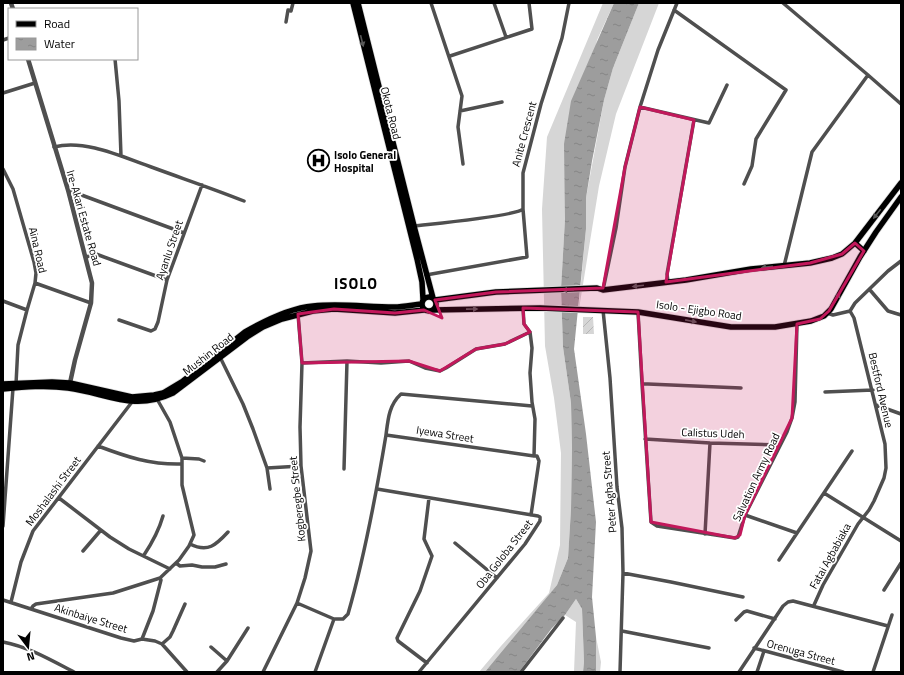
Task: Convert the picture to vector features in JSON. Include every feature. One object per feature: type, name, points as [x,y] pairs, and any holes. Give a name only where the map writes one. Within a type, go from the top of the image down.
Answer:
[{"type":"main road","name":"Okota Road","points":[[353,3],[414,246],[422,282],[422,301]]},
{"type":"main road","points":[[358,3],[426,275],[436,306],[433,310]]},
{"type":"main road","name":"Isolo - Ejigbo Road","points":[[434,299],[496,292],[600,289],[668,282],[750,269],[810,263],[832,258],[842,254],[855,243],[901,183]]},
{"type":"main road","points":[[828,313],[864,251],[901,197]]},
{"type":"main road","points":[[855,243],[864,251]]},
{"type":"main road","points":[[434,299],[427,297],[422,301],[424,310],[523,308]]},
{"type":"main road","name":"Mushin Road","points":[[3,389],[14,386],[52,382],[70,383],[132,397],[154,395],[167,391],[183,381],[244,332],[280,315],[312,306],[353,304],[395,307],[422,301]]},
{"type":"main road","name":"Isolo - Ejigbo Road","points":[[523,308],[638,312],[731,327],[759,327],[797,324],[820,319],[828,313]]},
{"type":"main road","name":"Mushin Road","points":[[3,384],[14,386],[52,386],[69,388],[132,402],[144,402],[173,393],[237,344],[263,327],[282,319],[298,314],[334,309],[395,313],[424,310]]},
{"type":"street","points":[[286,22],[288,10],[290,11],[292,3]]},
{"type":"street","points":[[431,3],[450,56],[462,96],[458,127],[463,164]]},
{"type":"street","points":[[494,3],[506,37]]},
{"type":"street","points":[[450,56],[532,29],[530,3]]},
{"type":"street","name":"Anite Crescent","points":[[426,275],[528,257],[523,209],[523,173],[541,104],[562,38],[569,3]]},
{"type":"street","points":[[600,289],[616,228],[625,167],[640,107],[658,50],[677,3]]},
{"type":"street","points":[[783,3],[901,104]]},
{"type":"street","points":[[674,10],[786,90],[756,139],[752,166],[744,184]]},
{"type":"street","name":"Ire-Akari Estate Road","points":[[28,60],[68,190],[92,283],[91,303],[70,383]]},
{"type":"street","points":[[115,60],[119,101],[121,156]]},
{"type":"street","points":[[784,266],[812,152],[868,75]]},
{"type":"street","points":[[3,93],[35,83]]},
{"type":"street","points":[[640,107],[709,123],[727,85]]},
{"type":"street","points":[[460,111],[502,102]]},
{"type":"street","points":[[668,282],[667,274],[694,120]]},
{"type":"street","points":[[54,147],[70,144],[78,145],[121,156],[244,200]]},
{"type":"street","name":"Aina Road","points":[[3,169],[13,189],[36,273],[35,283],[26,310],[18,345],[3,526]]},
{"type":"street","name":"Ayanlu Street","points":[[119,320],[151,331],[155,329],[158,322],[167,280],[202,185]]},
{"type":"street","points":[[68,190],[184,233]]},
{"type":"street","points":[[414,226],[502,215],[521,211],[523,209]]},
{"type":"street","points":[[86,257],[96,254],[167,280]]},
{"type":"street","points":[[828,313],[833,315],[850,311],[855,303],[888,271],[901,261]]},
{"type":"street","points":[[35,283],[91,303]]},
{"type":"street","points":[[870,290],[888,311],[901,315]]},
{"type":"street","points":[[3,301],[26,310]]},
{"type":"street","points":[[523,308],[524,324],[530,332],[532,348],[530,373],[532,406],[535,419],[534,456],[537,456],[539,461],[531,515]]},
{"type":"street","name":"Peter Agha Street","points":[[600,310],[610,378],[617,487],[622,528],[623,573],[620,672]]},
{"type":"street","name":"Bestford Avenue","points":[[850,311],[854,318],[873,390],[884,444],[886,468],[884,478],[874,501],[864,517]]},
{"type":"street","points":[[638,312],[645,439]]},
{"type":"street","name":"Kogberegbe Street","points":[[263,672],[297,603],[306,578],[311,551],[301,466],[300,427],[302,363],[298,314]]},
{"type":"street","name":"Salvation Army Road","points":[[645,439],[651,522],[657,526],[705,534],[738,537],[745,515],[787,432],[792,418],[795,402],[797,324]]},
{"type":"street","points":[[302,363],[409,361],[425,368],[440,370],[446,368],[476,349],[505,344],[530,332]]},
{"type":"street","points":[[220,357],[243,404],[267,468],[270,489]]},
{"type":"street","points":[[344,469],[346,361]]},
{"type":"street","points":[[642,384],[741,388]]},
{"type":"street","points":[[825,392],[873,390]]},
{"type":"street","points":[[297,603],[334,619],[343,619],[348,614],[377,489],[390,410],[396,398],[401,394],[532,406]]},
{"type":"street","points":[[31,609],[36,604],[113,593],[160,578],[176,563],[190,544],[194,531],[182,485],[182,458],[170,422],[157,399]]},
{"type":"street","name":"Moshalashi Street","points":[[11,602],[21,562],[33,532],[132,402]]},
{"type":"street","points":[[876,405],[901,414]]},
{"type":"street","name":"Iyewa Street","points":[[386,435],[534,456]]},
{"type":"street","name":"Calistus Udeh","points":[[645,439],[780,445]]},
{"type":"street","points":[[705,534],[710,443]]},
{"type":"street","points":[[98,446],[149,463],[182,464]]},
{"type":"street","points":[[779,560],[852,451]]},
{"type":"street","points":[[182,458],[199,459],[204,461]]},
{"type":"street","points":[[267,468],[301,466]]},
{"type":"street","name":"Oba Goloba Street","points":[[377,489],[540,517],[540,521],[525,544],[419,672]]},
{"type":"street","points":[[824,493],[901,541]]},
{"type":"street","points":[[59,498],[129,549],[170,569]]},
{"type":"street","points":[[427,663],[398,641],[397,638],[420,591],[432,556],[424,538],[429,498]]},
{"type":"street","points":[[745,515],[797,533]]},
{"type":"street","points":[[144,555],[153,542],[163,516]]},
{"type":"street","name":"Fatai Agbabiaka","points":[[814,606],[823,585],[858,524],[864,517]]},
{"type":"street","points":[[83,551],[102,530]]},
{"type":"street","points":[[190,544],[200,548],[211,548],[228,532]]},
{"type":"street","points":[[455,543],[497,578]]},
{"type":"street","points":[[176,563],[180,566],[192,565],[202,567],[215,567],[226,564]]},
{"type":"street","points":[[884,590],[901,563]]},
{"type":"street","points":[[623,573],[743,598]]},
{"type":"street","points":[[142,639],[153,611],[161,580],[160,578]]},
{"type":"street","name":"Akinbaiye Street","points":[[3,600],[121,638],[134,641],[142,639],[155,641],[162,644]]},
{"type":"street","points":[[739,672],[775,618],[788,602],[793,601],[814,606],[888,626]]},
{"type":"street","points":[[185,604],[170,637],[162,644],[187,672]]},
{"type":"street","points":[[736,620],[747,610],[775,618]]},
{"type":"street","points":[[873,672],[892,615]]},
{"type":"street","points":[[521,672],[563,618]]},
{"type":"street","points":[[315,672],[334,619]]},
{"type":"street","points":[[217,672],[227,661],[248,628]]},
{"type":"street","points":[[622,631],[709,648]]},
{"type":"street","points":[[3,642],[16,644],[34,651],[74,672]]},
{"type":"street","points":[[211,647],[227,661]]},
{"type":"street","name":"Orenuga Street","points":[[754,648],[843,672]]},
{"type":"street","points":[[757,672],[764,651]]},
{"type":"highlighted area","points":[[640,107],[694,120],[666,282],[810,263],[842,254],[855,243],[864,251],[829,311],[820,319],[797,324],[792,418],[745,515],[740,535],[735,538],[651,522],[638,312],[523,308],[524,324],[530,332],[505,344],[476,349],[440,371],[409,361],[302,363],[298,314],[334,309],[395,313],[424,310],[442,318],[435,300],[496,292],[603,288],[625,167]]},
{"type":"shaded area","points":[[603,3],[614,3],[597,40],[565,219],[561,289],[563,347],[571,403],[572,448],[571,509],[568,558],[557,585],[487,672],[479,672],[549,593],[560,545],[561,453],[554,398],[545,346],[542,209],[547,137]]},
{"type":"shaded area","points":[[639,3],[659,3],[616,114],[599,186],[578,315],[586,229],[586,198],[604,100],[613,68]]},
{"type":"shaded area","points":[[583,317],[593,317],[594,334],[583,334]]},
{"type":"shaded area","points":[[576,599],[582,609],[583,672],[574,672],[576,622],[565,615]]},
{"type":"shaded area","points":[[596,637],[601,662],[600,672],[596,672]]},
{"type":"water","points":[[614,3],[639,3],[613,68],[604,100],[592,161],[586,198],[586,229],[574,349],[596,522],[592,597],[596,637],[596,672],[583,672],[582,609],[576,599],[519,672],[485,672],[557,585],[568,558],[571,509],[572,448],[571,403],[563,347],[561,289],[565,219],[564,144],[571,101]]},
{"type":"place","name":"Isolo General Hospital","points":[[318,161]]},
{"type":"district","name":"ISOLO","points":[[356,283]]}]
